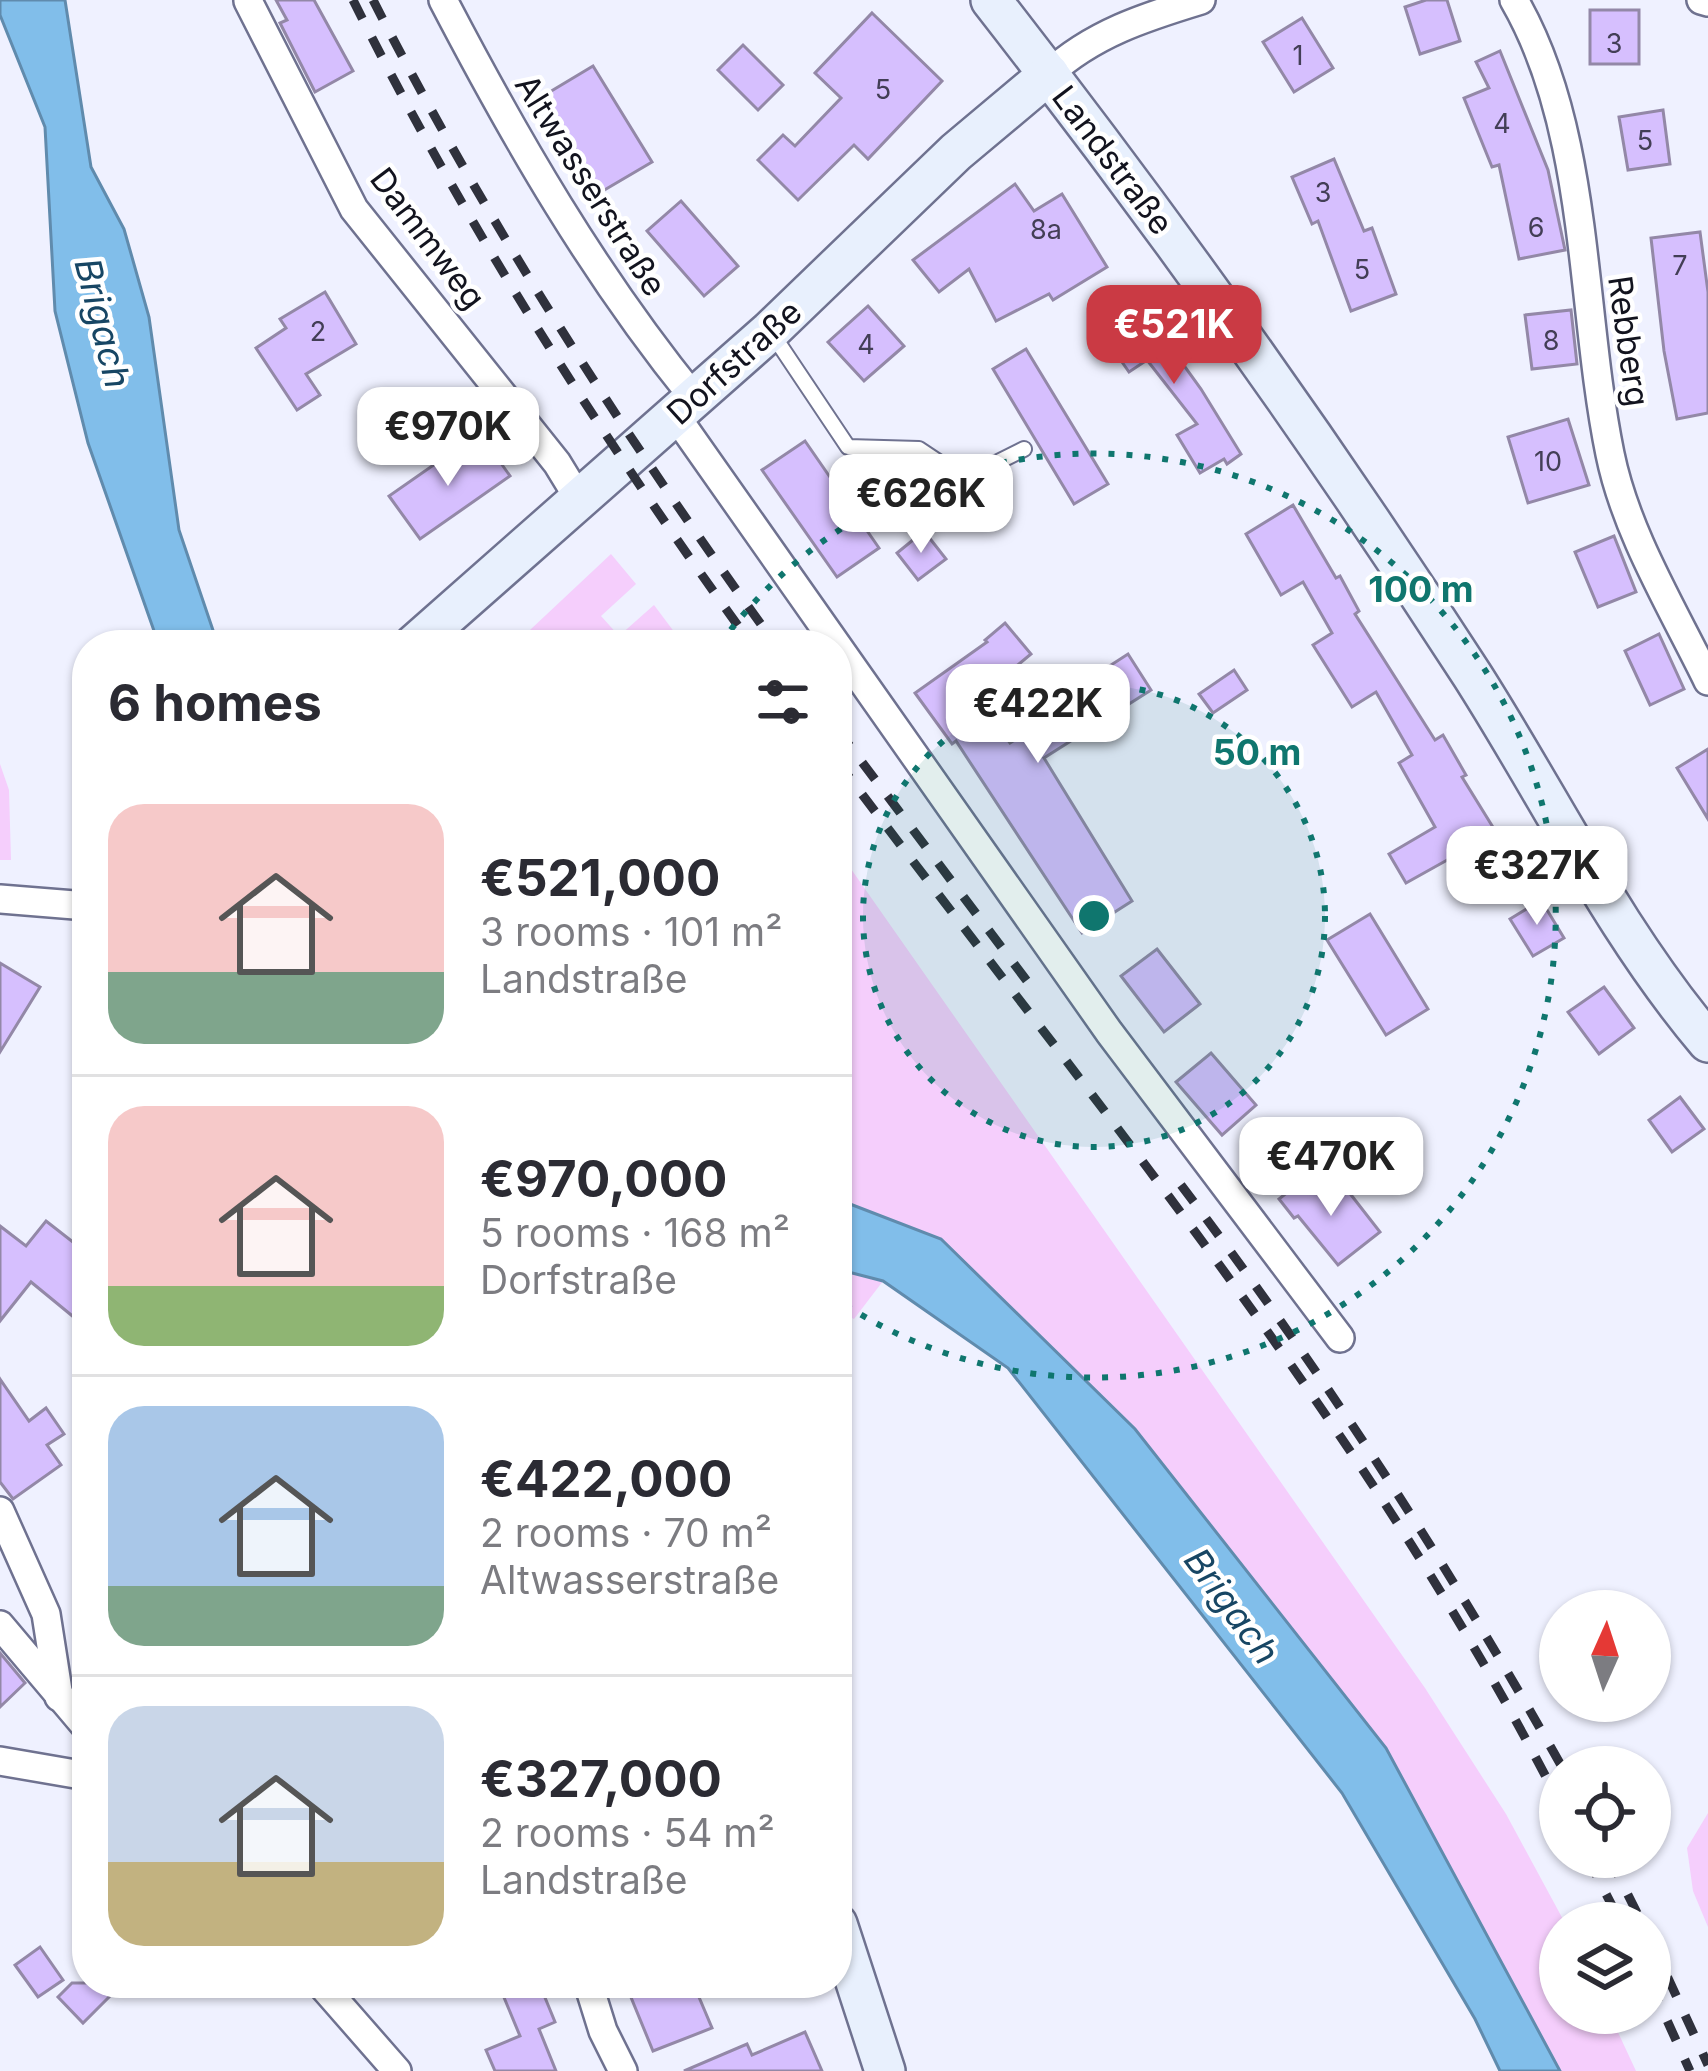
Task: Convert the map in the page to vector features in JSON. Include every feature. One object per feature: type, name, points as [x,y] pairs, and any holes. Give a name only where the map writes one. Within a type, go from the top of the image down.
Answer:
[{"type":"main road","name":"Landstraße","points":[[992,0],[1306,426],[1472,676],[1665,991],[1708,1042]]},
{"type":"main road","name":"Dorfstraße","points":[[431,630],[770,331],[956,152],[1049,74]]},
{"type":"main road","points":[[852,1970],[885,2071]]},
{"type":"street","name":"Altwasserstraße","points":[[443,0],[516,140],[684,407],[836,630]]},
{"type":"street","points":[[1049,74],[1075,50],[1148,7],[1201,0]]},
{"type":"street","name":"Rebberg","points":[[1514,0],[1533,34],[1556,109],[1573,190],[1611,460],[1636,532],[1708,681]]},
{"type":"street","name":"Dammweg","points":[[248,1],[354,209],[557,463],[579,499]]},
{"type":"street","name":"Altwasserstraße","points":[[852,654],[1109,1032],[1340,1338]]},
{"type":"street","points":[[0,899],[72,904]]},
{"type":"street","points":[[0,1510],[46,1614],[59,1697]]},
{"type":"street","points":[[0,1625],[72,1711]]},
{"type":"street","points":[[0,1761],[72,1773]]},
{"type":"street","points":[[333,1998],[397,2071]]},
{"type":"street","points":[[593,1998],[622,2071]]},
{"type":"lane","points":[[770,331],[848,447],[919,449],[964,479],[1024,449]]},
{"type":"shaded area","points":[[611,554],[636,584],[601,616],[614,630],[530,630]]},
{"type":"shaded area","points":[[654,605],[673,630],[626,630]]},
{"type":"shaded area","points":[[0,764],[9,790],[11,860],[0,860]]},
{"type":"shaded area","points":[[852,870],[1425,1688],[1506,1814],[1554,1902],[1539,1902],[1539,2032],[1386,1748],[941,1239],[852,1205]]},
{"type":"shaded area","points":[[852,1273],[883,1281],[854,1319]]},
{"type":"shaded area","points":[[1708,1813],[1708,1927],[1693,1891],[1687,1848]]},
{"type":"shaded area","points":[[1540,2034],[1619,2034],[1636,2071],[1560,2071]]},
{"type":"water","name":"Brigach","points":[[0,0],[65,0],[91,167],[124,229],[149,317],[179,530],[213,630],[154,630],[88,443],[55,311],[45,127],[0,15]]},
{"type":"water","name":"Brigach","points":[[852,1205],[941,1239],[1135,1429],[1386,1748],[1560,2071],[1500,2071],[1475,2019],[1342,1793],[1008,1368],[883,1281],[852,1273]]},
{"type":"building","points":[[276,0],[314,0],[353,71],[315,92],[280,23],[287,20]]},
{"type":"building","points":[[1447,0],[1460,41],[1420,54],[1405,7]]},
{"type":"building","points":[[1590,10],[1639,10],[1639,64],[1590,64]]},
{"type":"building","points":[[872,13],[942,81],[868,159],[854,145],[798,200],[758,160],[783,135],[795,146],[841,98],[815,73]]},
{"type":"building","points":[[1302,18],[1333,68],[1294,92],[1263,42]]},
{"type":"building","points":[[743,45],[783,85],[758,110],[718,70]]},
{"type":"building","points":[[1500,51],[1548,170],[1565,250],[1519,259],[1499,165],[1492,167],[1464,98],[1489,88],[1476,62]]},
{"type":"building","points":[[593,66],[652,162],[601,192],[543,96]]},
{"type":"building","points":[[1663,110],[1670,164],[1628,170],[1619,117]]},
{"type":"building","points":[[1334,159],[1364,231],[1372,228],[1396,294],[1351,311],[1318,221],[1312,224],[1292,177]]},
{"type":"building","points":[[1015,184],[1034,211],[1062,194],[1107,267],[1053,300],[1049,294],[996,321],[969,269],[939,292],[913,260]]},
{"type":"building","points":[[681,201],[738,266],[704,296],[647,231]]},
{"type":"building","points":[[1700,232],[1708,292],[1708,413],[1677,419],[1651,238]]},
{"type":"building","points":[[325,292],[356,344],[306,374],[320,395],[297,410],[256,348],[286,328],[280,319]]},
{"type":"building","points":[[868,306],[904,346],[864,381],[828,342]]},
{"type":"building","points":[[1141,306],[1241,454],[1227,464],[1224,459],[1200,473],[1177,435],[1197,424],[1147,360],[1129,372],[1101,332]]},
{"type":"building","points":[[1571,310],[1577,364],[1532,369],[1525,315]]},
{"type":"building","points":[[1026,349],[1108,484],[1074,504],[993,369]]},
{"type":"building","points":[[1568,419],[1589,485],[1528,503],[1508,437]]},
{"type":"building","points":[[805,441],[879,548],[837,577],[762,470]]},
{"type":"building","points":[[486,442],[510,476],[420,539],[389,496],[445,457],[452,466]]},
{"type":"building","points":[[1293,505],[1435,740],[1443,735],[1466,775],[1462,777],[1512,858],[1474,881],[1458,854],[1406,883],[1389,854],[1435,827],[1399,763],[1412,755],[1376,692],[1352,707],[1313,645],[1332,633],[1303,582],[1281,595],[1246,534]]},
{"type":"building","points":[[924,531],[946,559],[918,580],[897,553]]},
{"type":"building","points":[[1614,536],[1636,592],[1598,607],[1575,552]]},
{"type":"building","points":[[1005,623],[1031,654],[978,698],[1010,743],[1049,718],[1043,709],[1128,654],[1151,690],[1044,758],[1132,901],[1082,933],[956,741],[952,744],[915,693],[987,642]]},
{"type":"building","points":[[1659,634],[1684,689],[1650,705],[1625,651]]},
{"type":"building","points":[[1234,670],[1247,690],[1213,713],[1199,694]]},
{"type":"building","points":[[1708,749],[1708,819],[1677,768]]},
{"type":"building","points":[[1541,900],[1564,938],[1533,956],[1510,919]]},
{"type":"building","points":[[1370,914],[1428,1009],[1386,1035],[1327,940]]},
{"type":"building","points":[[1157,949],[1200,1004],[1164,1032],[1121,976]]},
{"type":"building","points":[[0,963],[40,987],[0,1052]]},
{"type":"building","points":[[1604,987],[1634,1028],[1599,1054],[1568,1012]]},
{"type":"building","points":[[1211,1053],[1256,1105],[1222,1135],[1176,1082]]},
{"type":"building","points":[[1680,1097],[1704,1129],[1672,1152],[1649,1120]]},
{"type":"building","points":[[1309,1175],[1332,1204],[1348,1191],[1380,1232],[1338,1265],[1279,1199]]},
{"type":"building","points":[[46,1221],[72,1241],[72,1316],[31,1282],[0,1321],[0,1226],[26,1246]]},
{"type":"building","points":[[0,1379],[29,1421],[46,1408],[64,1434],[47,1445],[61,1465],[13,1499],[0,1482]]},
{"type":"building","points":[[0,1653],[25,1683],[0,1707]]},
{"type":"building","points":[[40,1947],[63,1980],[38,1997],[15,1965]]},
{"type":"building","points":[[72,1983],[72,1998],[108,1998],[83,2023],[58,1997]]},
{"type":"building","points":[[504,1998],[545,1998],[555,2022],[539,2029],[556,2071],[495,2071],[486,2050],[520,2036]]},
{"type":"building","points":[[631,1998],[699,1998],[712,2028],[653,2051]]},
{"type":"building","points":[[805,2032],[822,2071],[684,2071],[747,2044],[752,2055]]},
{"type":"railway","points":[[353,0],[489,250],[590,411],[741,630]]},
{"type":"railway","points":[[373,0],[464,167],[562,330],[666,490],[765,630]]},
{"type":"railway","points":[[852,749],[1033,989]]},
{"type":"railway","points":[[852,781],[1126,1139],[1313,1397],[1484,1664],[1539,1765]]},
{"type":"railway","points":[[1181,1185],[1382,1470],[1550,1746]]},
{"type":"railway","points":[[1598,1878],[1610,1902]]},
{"type":"railway","points":[[1620,1878],[1632,1902]]},
{"type":"railway","points":[[1671,1985],[1708,2065]]},
{"type":"railway","points":[[1671,2029],[1690,2071]]}]
